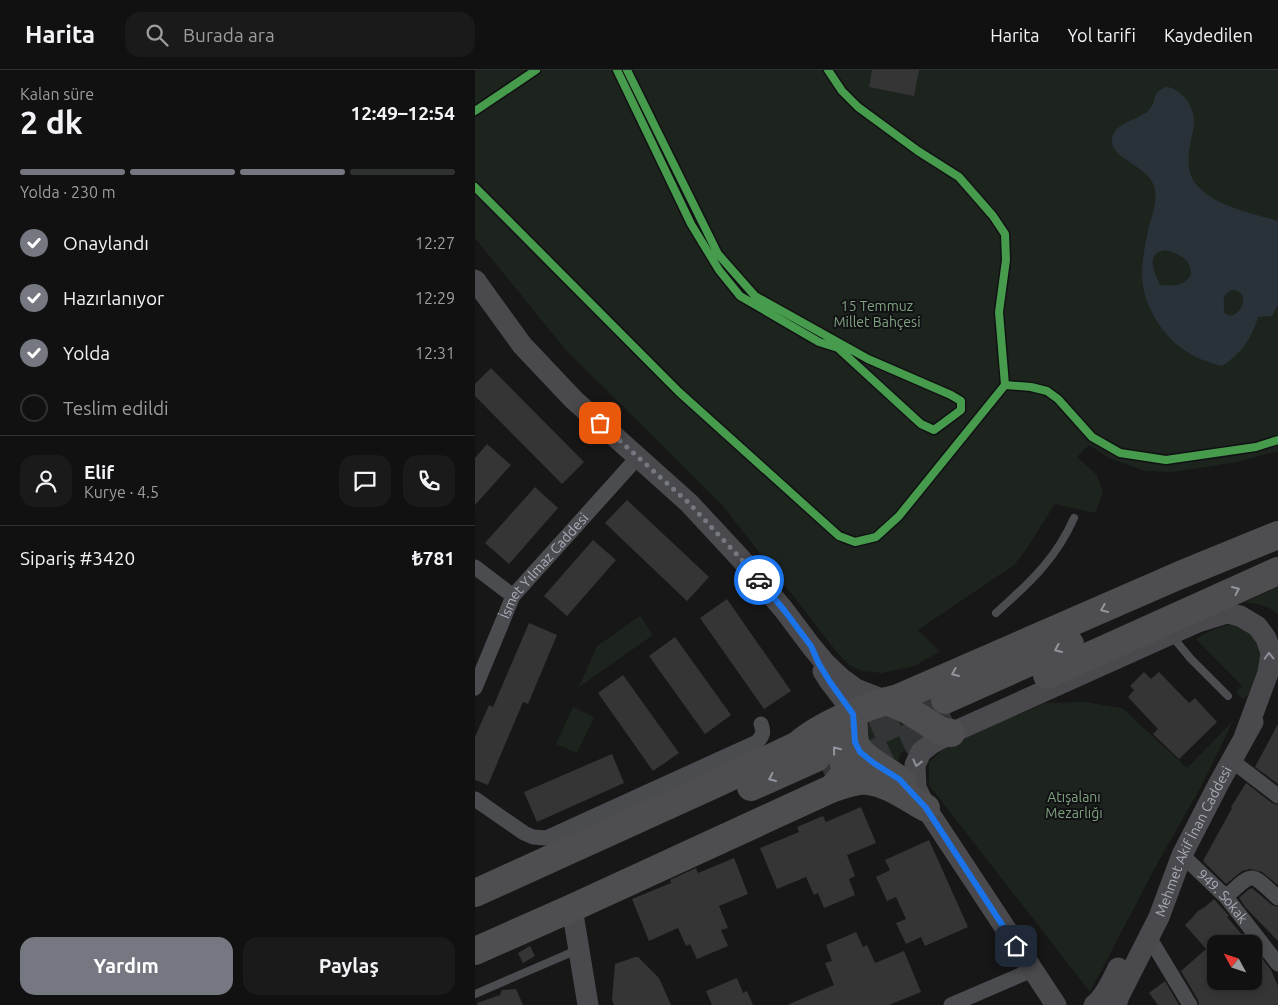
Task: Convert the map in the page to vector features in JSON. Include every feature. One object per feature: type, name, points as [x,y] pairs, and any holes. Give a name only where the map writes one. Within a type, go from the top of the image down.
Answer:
[{"type":"highway","points":[[475,951],[572,908],[817,760],[853,714],[898,698],[1180,575],[1278,535]]},
{"type":"highway","points":[[887,701],[906,709],[941,731],[949,717],[1278,549]]},
{"type":"highway","points":[[949,717],[1278,571]]},
{"type":"highway","points":[[853,714],[855,742],[860,752],[899,779],[926,808]]},
{"type":"highway","points":[[475,911],[817,760]]},
{"type":"highway","points":[[475,934],[817,760]]},
{"type":"highway","points":[[475,893],[713,785],[817,760],[855,782],[868,780],[882,785],[926,808]]},
{"type":"main road","points":[[475,280],[522,345],[574,400],[689,503],[735,552],[784,610],[811,646],[841,678],[856,689],[887,701]]},
{"type":"main road","points":[[1056,1005],[926,808],[916,788],[915,765],[921,752],[931,744],[949,717],[1171,635],[1198,622],[1227,613],[1240,616],[1257,626],[1266,638],[1271,653],[1268,673],[1245,735]]},
{"type":"main road","points":[[811,646],[830,682],[853,714]]},
{"type":"main road","points":[[817,760],[824,720],[831,708],[830,682]]},
{"type":"main road","name":"Mehmet Akif İnan Caddesi","points":[[1116,1005],[1159,917],[1182,855],[1231,760],[1278,682]]},
{"type":"main road","points":[[1093,1005],[1098,1002],[1111,983],[1133,937],[1162,885],[1182,855]]},
{"type":"main road","points":[[572,908],[588,1005]]},
{"type":"street","name":"İsmet Yılmaz Caddesi","points":[[475,688],[513,596],[638,457]]},
{"type":"street","points":[[475,567],[513,596]]},
{"type":"street","points":[[475,798],[524,833],[533,837],[546,838],[757,742],[764,732],[761,724]]},
{"type":"street","points":[[1231,760],[1278,796]]},
{"type":"street","name":"949. Sokak","points":[[1182,855],[1226,898],[1278,964]]},
{"type":"street","points":[[1226,898],[1245,880],[1251,877],[1257,878],[1278,898]]},
{"type":"street","points":[[1149,937],[1190,1005]]},
{"type":"street","points":[[951,1005],[1032,970]]},
{"type":"lane","points":[[996,613],[1043,568],[1066,536],[1075,518]]},
{"type":"lane","points":[[1171,635],[1191,659],[1228,696]]},
{"type":"lane","points":[[475,994],[579,949]]},
{"type":"green space","name":"15 Temmuz Millet Bahçesi","points":[[475,70],[1278,70],[1278,451],[1237,462],[1173,472],[1145,471],[1109,458],[1089,445],[1077,457],[1097,475],[1103,493],[1095,513],[1055,504],[1014,565],[918,630],[940,652],[914,666],[882,673],[863,671],[849,665],[723,506],[565,349],[475,238]]},
{"type":"green space","points":[[1278,587],[1278,615],[1267,607],[1244,602]]},
{"type":"green space","points":[[640,616],[653,635],[579,687],[597,646]]},
{"type":"green space","points":[[1242,623],[1263,646],[1263,667],[1248,695],[1242,699],[1236,692],[1242,686],[1196,639],[1218,628]]},
{"type":"green space","name":"Atışalanı Mezarlığı","points":[[1085,702],[1122,708],[1187,768],[1233,721],[1203,783],[1158,862],[1090,992],[929,785],[929,762],[949,744],[1045,703]]},
{"type":"green space","points":[[573,707],[594,717],[577,753],[556,744]]},
{"type":"green space","points":[[888,717],[902,721],[925,738],[900,754],[897,765],[869,748],[865,728],[874,719]]},
{"type":"shaded area","points":[[1165,87],[1176,90],[1186,99],[1192,111],[1194,123],[1188,161],[1191,176],[1202,191],[1211,198],[1233,208],[1278,221],[1278,305],[1272,316],[1258,317],[1253,332],[1245,345],[1222,366],[1191,354],[1178,345],[1162,329],[1150,309],[1143,287],[1143,259],[1156,197],[1154,186],[1144,173],[1117,152],[1113,147],[1112,140],[1113,134],[1121,125],[1149,110],[1154,102],[1156,93]],"holes":[[[1165,250],[1179,255],[1189,264],[1191,274],[1182,283],[1160,285],[1154,270],[1153,260],[1155,255]],[[1231,290],[1238,291],[1242,295],[1243,300],[1239,310],[1231,316],[1224,312],[1225,295]]]},
{"type":"building","points":[[872,70],[919,70],[914,96],[869,87]]},
{"type":"building","points":[[491,368],[584,462],[562,484],[475,396],[475,384]]},
{"type":"building","points":[[487,444],[511,465],[475,505],[475,458]]},
{"type":"building","points":[[535,487],[558,508],[509,564],[485,543]]},
{"type":"building","points":[[627,500],[709,577],[687,601],[605,523]]},
{"type":"building","points":[[593,540],[616,560],[567,616],[544,596]]},
{"type":"building","points":[[727,599],[791,691],[764,709],[700,618]]},
{"type":"building","points":[[529,623],[557,635],[528,704],[523,702],[488,785],[475,780],[475,737],[489,705],[493,707]]},
{"type":"building","points":[[675,637],[731,715],[705,734],[649,656]]},
{"type":"building","points":[[1144,672],[1151,679],[1159,672],[1189,703],[1195,698],[1217,722],[1179,759],[1153,734],[1158,729],[1128,697],[1134,690],[1130,686]]},
{"type":"building","points":[[623,675],[679,753],[653,771],[598,693]]},
{"type":"building","points":[[1278,724],[1278,784],[1255,767]]},
{"type":"building","points":[[612,754],[624,783],[537,822],[524,792]]},
{"type":"building","points":[[1246,783],[1272,803],[1278,805],[1278,885],[1262,872],[1250,869],[1242,871],[1226,884],[1203,861],[1231,807]]},
{"type":"building","points":[[861,807],[876,843],[847,855],[855,876],[849,879],[855,895],[824,908],[818,893],[814,895],[806,877],[777,889],[760,848],[799,832],[797,827],[823,816],[826,822]]},
{"type":"building","points":[[929,840],[968,927],[925,946],[921,937],[906,944],[896,923],[906,919],[896,897],[887,901],[876,877],[890,870],[885,860]]},
{"type":"building","points":[[734,858],[748,894],[719,906],[728,928],[721,930],[728,946],[697,959],[690,944],[686,946],[678,928],[649,941],[632,899],[671,883],[670,880],[696,868],[698,873]]},
{"type":"building","points":[[1252,888],[1272,905],[1278,907],[1278,941],[1246,908],[1239,898]]},
{"type":"building","points":[[1214,899],[1242,935],[1207,935],[1207,990],[1263,990],[1263,960],[1271,970],[1278,986],[1278,1005],[1199,1005],[1181,971],[1206,949],[1185,925],[1198,911]]},
{"type":"building","points":[[856,932],[863,947],[867,945],[875,963],[904,951],[921,992],[889,1005],[787,1005],[834,985],[825,963],[832,961],[826,945]]},
{"type":"building","points":[[530,946],[535,956],[523,963],[518,953]]},
{"type":"building","points":[[638,957],[659,978],[671,1005],[614,1005],[612,1000],[615,964]]},
{"type":"building","points":[[737,978],[743,993],[747,991],[753,1005],[712,1005],[706,991]]},
{"type":"building","points":[[1165,981],[1179,1005],[1158,1005],[1149,993]]},
{"type":"building","points":[[516,989],[523,1005],[478,1005],[477,1003],[500,995],[502,990]]},
{"type":"tunnel","points":[[835,750],[945,700]]},
{"type":"tunnel","points":[[825,776],[952,718]]},
{"type":"cycle path","points":[[475,111],[536,70]]},
{"type":"cycle path","points":[[617,70],[691,224],[719,270],[740,296],[819,342],[838,348],[921,424],[934,430],[961,410],[961,401],[951,395],[868,359],[755,296],[718,254],[627,70]]},
{"type":"cycle path","points":[[475,187],[679,392],[839,536],[855,542],[876,537],[899,516],[1005,385],[999,312],[1006,260],[1005,234],[993,216],[959,177],[918,151],[858,107],[842,91],[828,70]]},
{"type":"cycle path","points":[[1005,385],[1031,387],[1047,391],[1058,399],[1092,437],[1120,453],[1166,460],[1256,447],[1278,440]]},
{"type":"way so far","points":[[600,423],[689,503],[759,580]]},
{"type":"route","points":[[759,580],[811,646],[830,682],[853,714],[855,742],[860,752],[899,779],[926,808],[1016,946]]}]
